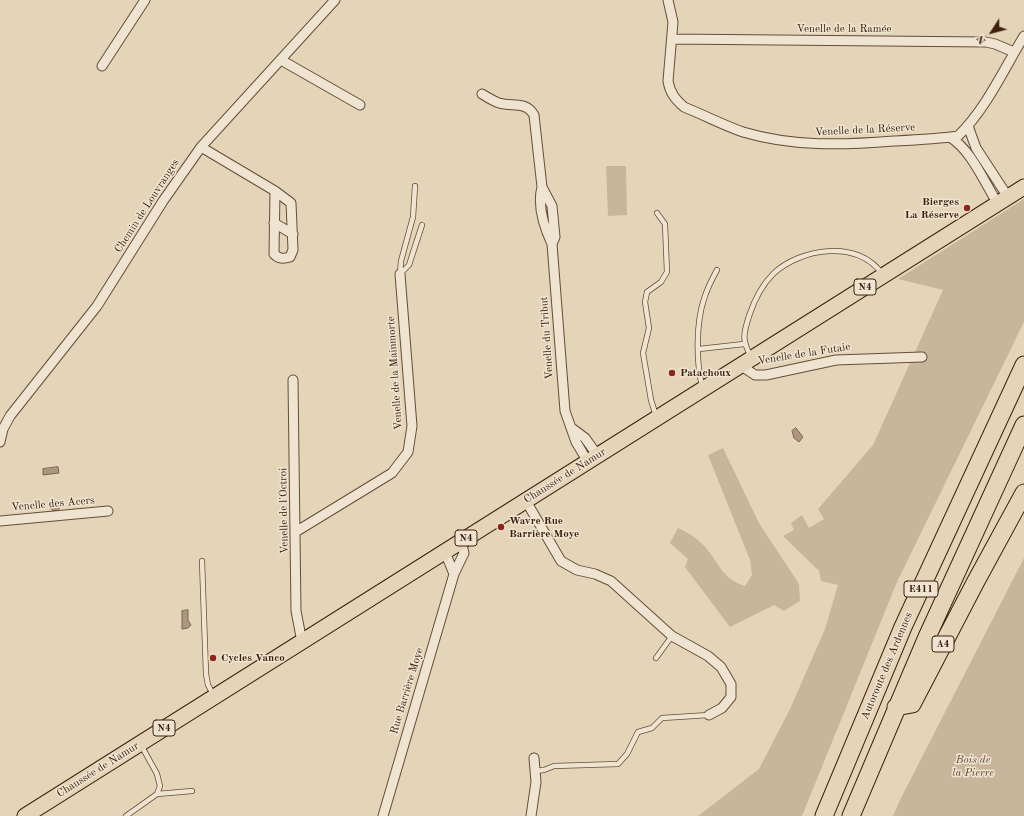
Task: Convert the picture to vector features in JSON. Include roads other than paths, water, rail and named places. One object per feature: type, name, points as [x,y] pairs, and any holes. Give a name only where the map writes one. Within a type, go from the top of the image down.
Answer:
[{"type":"highway","name":"Autoroute des Ardennes","points":[[824,816],[903,627],[1024,365]]},
{"type":"highway","name":"E411","points":[[851,816],[896,707],[1024,425]]},
{"type":"highway","name":"A4","points":[[896,707],[912,704],[1024,493]]},
{"type":"main road","name":"Chaussée de Namur","points":[[25,816],[1024,187]]},
{"type":"street","points":[[102,66],[145,0]]},
{"type":"street","name":"Chemin de Louvranges","points":[[0,442],[3,429],[10,416],[97,306],[163,201],[201,147],[335,0]]},
{"type":"street","name":"Venelle de la Réserve","points":[[668,0],[673,22],[673,38],[668,81],[673,96],[684,106],[743,132],[775,140],[823,145],[958,136],[968,126]]},
{"type":"street","points":[[1003,200],[976,148],[968,126],[1024,36]]},
{"type":"street","name":"Venelle de la Ramée","points":[[673,38],[986,42],[1014,52]]},
{"type":"street","points":[[281,60],[360,104]]},
{"type":"street","name":"Venelle du Tribut","points":[[482,94],[499,103],[526,106],[534,115],[542,187],[552,206],[555,237],[552,244],[565,411],[573,429],[584,438],[593,459]]},
{"type":"street","points":[[950,137],[965,150],[1003,200]]},
{"type":"street","points":[[201,147],[275,191],[292,203],[293,250],[290,257],[285,259],[278,258],[274,254],[275,191]]},
{"type":"street","points":[[274,223],[293,234]]},
{"type":"street","name":"Venelle de la Mainmorte","points":[[297,531],[392,473],[408,452],[412,426],[400,274]]},
{"type":"street","name":"Venelle de la Futaie","points":[[746,362],[755,375],[766,375],[836,360],[922,358]]},
{"type":"street","name":"Venelle de l'Octroi","points":[[293,380],[297,531],[296,611],[302,642]]},
{"type":"street","points":[[526,501],[561,561],[577,570],[595,574],[611,581],[672,636],[716,662],[728,677],[732,689],[731,697],[722,708],[709,715]]},
{"type":"street","name":"Venelle des Acers","points":[[0,521],[108,511]]},
{"type":"street","name":"Rue Barrière Moye","points":[[383,816],[454,574],[464,552],[461,541]]},
{"type":"street","points":[[445,552],[454,574]]},
{"type":"street","points":[[530,816],[536,782],[534,758]]},
{"type":"lane","points":[[400,274],[401,261],[413,217],[415,186]]},
{"type":"lane","points":[[656,213],[665,224],[667,272],[661,282],[647,292],[645,302],[650,328],[643,353],[651,400],[657,418]]},
{"type":"lane","points":[[400,274],[409,264],[422,224]]},
{"type":"lane","points":[[746,362],[744,344],[746,326],[760,291],[774,274],[793,260],[819,252],[847,253],[872,261],[883,275]]},
{"type":"lane","points":[[703,389],[700,379],[699,330],[704,298],[717,270]]},
{"type":"lane","points":[[699,350],[744,344]]},
{"type":"lane","points":[[202,561],[206,674],[208,685],[215,697]]},
{"type":"lane","points":[[656,658],[672,636]]},
{"type":"lane","points":[[536,771],[554,766],[618,764],[627,754],[638,732],[652,728],[662,718],[709,715]]},
{"type":"lane","points":[[140,743],[156,774],[160,786],[157,794]]},
{"type":"lane","points":[[126,816],[157,794],[192,791]]},
{"type":"place","name":"Bierges La Réserve","points":[[967,208]]},
{"type":"place","name":"Patachoux","points":[[672,373]]},
{"type":"place","name":"Wavre Rue Barrière Moye","points":[[501,527]]},
{"type":"place","name":"Cycles Vanco","points":[[213,658]]},
{"type":"park label","name":"Bois de la Pierre","points":[[973,766]]}]
